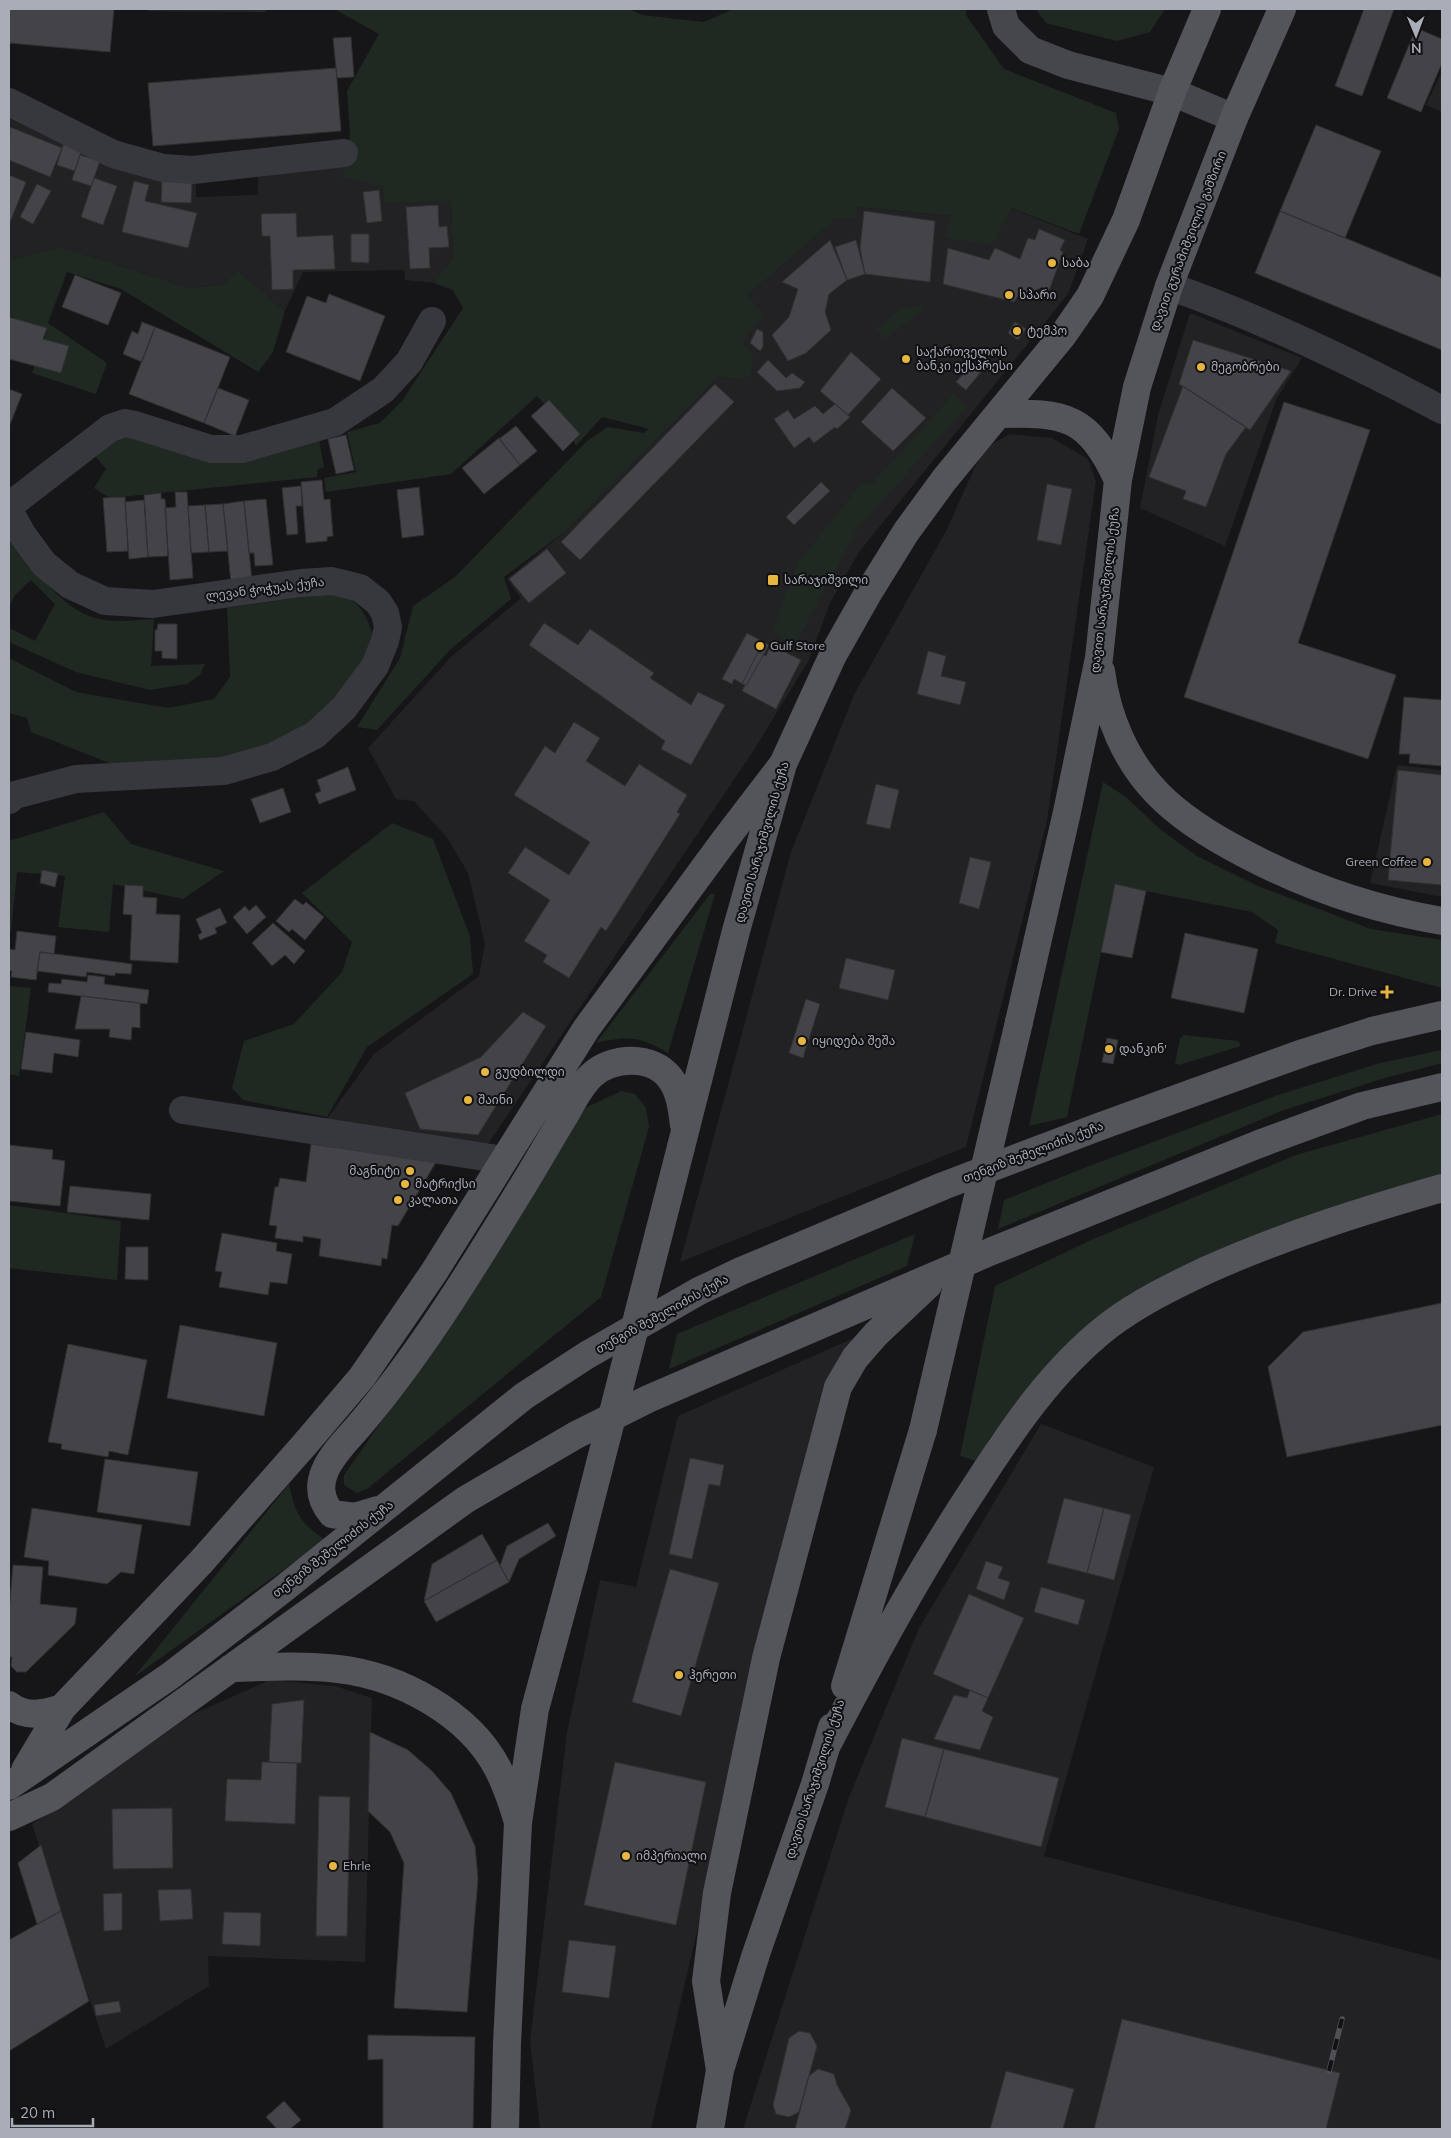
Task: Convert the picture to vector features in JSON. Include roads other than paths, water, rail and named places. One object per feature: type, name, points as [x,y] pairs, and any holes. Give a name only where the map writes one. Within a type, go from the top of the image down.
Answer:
[{"type":"main road","points":[[1001,9],[1006,26],[1030,50],[1068,65],[1172,92],[1234,118]]},
{"type":"main road","points":[[999,414],[1064,335],[1090,296],[1126,220],[1172,92],[1207,9]]},
{"type":"main road","name":"დავით გურამიშვილის გამზირი","points":[[1118,480],[1137,387],[1169,286],[1234,118],[1282,9]]},
{"type":"main road","points":[[999,414],[1052,414],[1068,420],[1086,431],[1098,443],[1118,480]]},
{"type":"main road","name":"დავით სარაჯიშვილის ქუჩა","points":[[518,1823],[535,1709],[574,1566],[736,931],[783,764],[833,655],[867,595],[906,532],[944,480],[999,414]]},
{"type":"main road","name":"დავით სარაჯიშვილის ქუჩა","points":[[710,2129],[720,2070],[751,1969],[815,1784],[923,1430],[1067,812],[1099,658],[1118,480]]},
{"type":"main road","points":[[1099,658],[1104,696],[1114,727],[1131,758],[1157,793],[1191,822],[1226,844],[1278,872],[1349,900],[1442,921]]},
{"type":"main road","points":[[15,1782],[62,1708],[200,1562],[306,1444],[362,1377],[434,1272],[586,1029],[783,764]]},
{"type":"main road","name":"თენგიზ შეშელიძის ქუჩა","points":[[15,1782],[170,1676],[524,1396],[560,1372],[699,1291],[741,1271],[943,1186],[1110,1123],[1303,1053],[1372,1031],[1442,1015]]},
{"type":"main road","points":[[386,1507],[354,1517],[332,1514],[325,1506],[321,1495],[321,1483],[324,1473],[331,1458],[372,1411],[408,1364],[457,1294],[582,1085],[603,1067],[618,1062],[649,1063],[670,1078],[677,1092],[682,1106],[683,1140]]},
{"type":"main road","points":[[9,1817],[52,1797],[465,1500],[568,1440],[648,1399],[942,1272],[1260,1144],[1362,1106],[1442,1087]]},
{"type":"main road","points":[[827,1745],[903,1603],[960,1508],[1031,1404],[1066,1362],[1109,1325],[1167,1288],[1254,1249],[1367,1210],[1442,1188]]},
{"type":"main road","points":[[720,2070],[706,1981],[717,1893],[766,1658],[838,1387],[855,1358],[876,1334],[942,1272]]},
{"type":"main road","points":[[232,1668],[338,1669],[361,1673],[396,1683],[442,1708],[463,1724],[497,1767],[509,1794],[518,1823],[505,2129]]},
{"type":"main road","points":[[9,1705],[26,1714],[42,1715],[62,1708]]},
{"type":"street","points":[[9,102],[113,154],[163,168],[194,170],[344,153]]},
{"type":"street","points":[[1169,286],[1226,306],[1400,388],[1442,410]]},
{"type":"street","points":[[9,506],[110,428],[125,423],[211,448],[242,449],[335,422],[383,390],[409,362],[432,321]]},
{"type":"street","name":"ლევან ჭოჭუას ქუჩა","points":[[9,511],[22,534],[44,564],[70,584],[105,601],[153,604],[301,583],[332,581],[360,588],[378,602],[386,613],[388,627],[385,642],[375,666],[344,708],[316,736],[272,758],[224,771],[76,780],[15,794],[9,800]]},
{"type":"street","points":[[183,1110],[504,1160]]},
{"type":"railway","points":[[1329,2071],[1342,2019]]},
{"type":"place","name":"საბა","points":[[1052,263]]},
{"type":"place","name":"სპარი","points":[[1009,295]]},
{"type":"place","name":"ტემპო","points":[[1017,331]]},
{"type":"place","name":"საქართველოს ბანკი ექსპრესი","points":[[906,359]]},
{"type":"place","name":"მეგობრები","points":[[1201,367]]},
{"type":"place","name":"სარაჯიშვილი","points":[[773,580]]},
{"type":"place","name":"Gulf Store","points":[[760,646]]},
{"type":"place","name":"Green Coffee","points":[[1427,862]]},
{"type":"place","name":"Dr. Drive","points":[[1387,992]]},
{"type":"place","name":"იყიდება შეშა","points":[[802,1041]]},
{"type":"place","name":"დანკინ'","points":[[1109,1049]]},
{"type":"place","name":"გუდბილდი","points":[[485,1072]]},
{"type":"place","name":"შაინი","points":[[468,1100]]},
{"type":"place","name":"მაგნიტი","points":[[410,1171]]},
{"type":"place","name":"მატრიქსი","points":[[405,1184]]},
{"type":"place","name":"კალათა","points":[[398,1200]]},
{"type":"place","name":"ჰერეთი","points":[[679,1675]]},
{"type":"place","name":"იმპერიალი","points":[[626,1856]]},
{"type":"place","name":"Ehrle","points":[[333,1866]]}]
